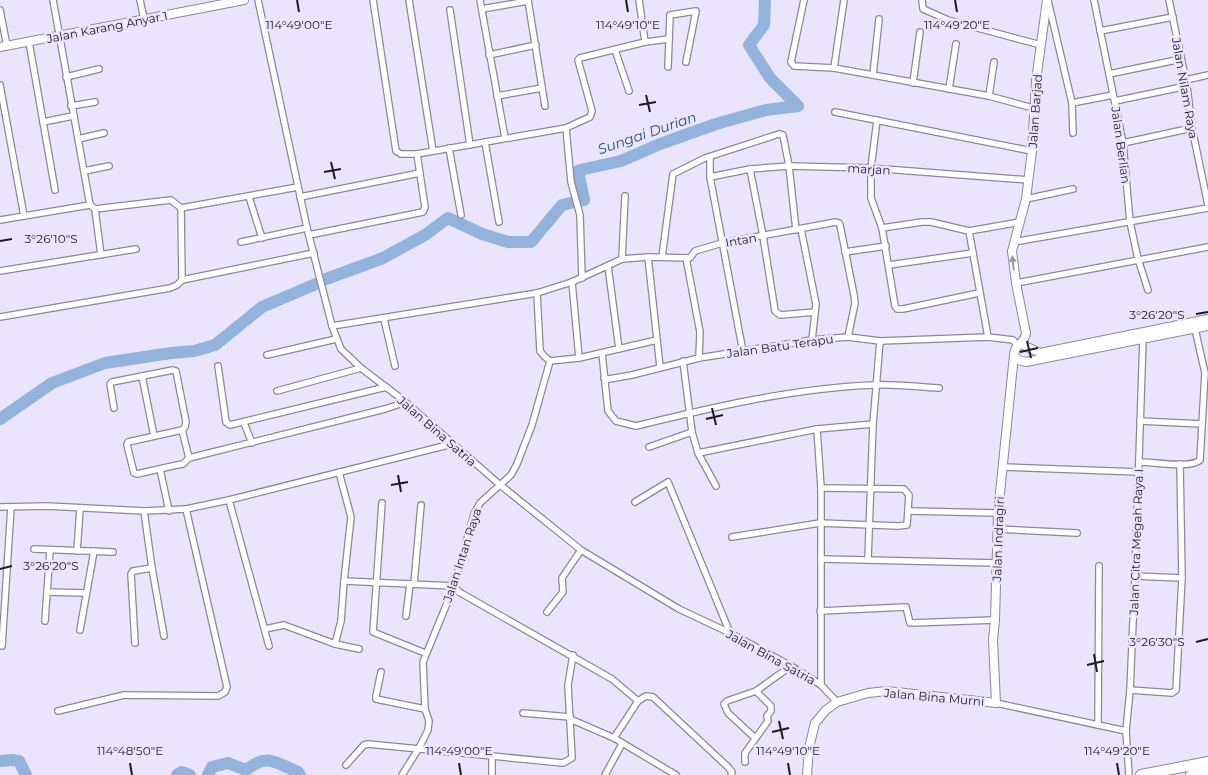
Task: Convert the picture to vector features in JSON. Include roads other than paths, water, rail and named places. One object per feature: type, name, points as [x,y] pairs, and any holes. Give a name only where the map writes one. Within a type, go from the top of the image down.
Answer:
[{"type":"highway","points":[[1141,775],[1208,762]]},
{"type":"highway","points":[[1191,775],[1208,772]]},
{"type":"main road","name":"Jalan Karang Anyar 1","points":[[4,47],[144,20],[205,4],[244,0]]},
{"type":"main road","name":"Jalan Barjad","points":[[1016,283],[1012,252],[1029,180],[1033,108],[1047,0]]},
{"type":"main road","name":"Jalan Indragiri","points":[[996,703],[993,640],[998,514],[1014,348],[1026,338],[1016,283]]},
{"type":"main road","points":[[1019,345],[1040,353],[1208,320]]},
{"type":"main road","points":[[1014,356],[1018,360],[1026,362],[1208,326]]},
{"type":"main road","points":[[1012,375],[1026,362]]},
{"type":"main road","name":"Jalan Bina Murni","points":[[807,775],[809,748],[815,723],[826,710],[837,702],[868,693],[887,691],[996,703]]},
{"type":"street","points":[[53,0],[71,106],[93,207],[101,255]]},
{"type":"street","points":[[140,0],[144,20]]},
{"type":"street","name":"Jalan Bina Satria","points":[[258,0],[309,235],[332,326],[341,349],[361,368],[403,400],[499,484],[581,550],[679,609],[730,633],[791,666],[820,684],[837,702]]},
{"type":"street","points":[[373,0],[396,151],[401,154],[416,154],[566,128],[591,115],[578,60],[580,58],[645,42],[669,39]]},
{"type":"street","points":[[409,0],[433,151]]},
{"type":"street","points":[[480,0],[505,138]]},
{"type":"street","points":[[639,0],[645,42]]},
{"type":"street","points":[[804,0],[792,65],[794,66],[834,68],[989,96],[1033,108]]},
{"type":"street","points":[[834,68],[844,0]]},
{"type":"street","points":[[922,0],[923,9],[940,17],[1041,45]]},
{"type":"street","points":[[1047,0],[1072,103],[1073,134]]},
{"type":"street","name":"Jalan Berlian","points":[[1094,0],[1123,143],[1130,222],[1138,259],[1148,290]]},
{"type":"street","name":"Jalan Nilam Raya","points":[[1169,0],[1208,206]]},
{"type":"street","points":[[482,9],[528,1],[545,106]]},
{"type":"street","points":[[0,10],[4,47]]},
{"type":"street","points":[[450,10],[470,145]]},
{"type":"street","points":[[668,67],[670,15],[696,11],[686,62]]},
{"type":"street","points":[[1100,31],[1172,17]]},
{"type":"street","points":[[873,76],[879,19]]},
{"type":"street","points":[[913,83],[920,32]]},
{"type":"street","points":[[28,42],[55,190]]},
{"type":"street","points":[[949,89],[956,44]]},
{"type":"street","points":[[490,55],[536,45]]},
{"type":"street","points":[[615,50],[629,91]]},
{"type":"street","points":[[1109,74],[1181,59]]},
{"type":"street","points":[[989,96],[994,62]]},
{"type":"street","points":[[66,77],[99,69]]},
{"type":"street","points":[[1072,103],[1114,98],[1186,83],[1208,75]]},
{"type":"street","points":[[0,85],[24,216]]},
{"type":"street","points":[[497,96],[542,88]]},
{"type":"street","points":[[71,106],[95,102]]},
{"type":"street","points":[[835,112],[1032,151]]},
{"type":"street","points":[[43,122],[73,116]]},
{"type":"street","points":[[877,120],[871,168],[871,198],[882,228],[895,306],[903,309],[979,293]]},
{"type":"street","points":[[566,128],[571,182],[579,208],[582,278]]},
{"type":"street","points":[[1123,143],[1192,128]]},
{"type":"street","points":[[78,139],[104,133]]},
{"type":"street","points":[[662,257],[673,174],[710,156],[782,134],[799,230],[816,304],[812,340]]},
{"type":"street","points":[[485,142],[499,222]]},
{"type":"street","points":[[449,148],[461,215]]},
{"type":"street","points":[[309,235],[423,212],[425,207],[416,154]]},
{"type":"street","points":[[710,156],[710,177],[743,352]]},
{"type":"street","points":[[84,170],[109,166]]},
{"type":"street","name":"marjan","points":[[710,177],[750,169],[789,166],[871,168],[1029,180]]},
{"type":"street","points":[[750,169],[775,311],[777,314],[815,312]]},
{"type":"street","points":[[300,197],[420,173]]},
{"type":"street","points":[[181,208],[298,187]]},
{"type":"street","points":[[1026,199],[1073,189]]},
{"type":"street","points":[[250,196],[262,238]]},
{"type":"street","points":[[622,259],[625,196]]},
{"type":"street","points":[[0,220],[167,199],[181,208],[182,280]]},
{"type":"street","points":[[1014,242],[1130,222],[1208,206]]},
{"type":"street","name":"Intan","points":[[332,326],[537,293],[582,278],[622,259],[648,257],[690,258],[695,251],[722,244],[836,222],[840,223],[854,303],[848,337]]},
{"type":"street","points":[[882,228],[931,222],[969,231],[1020,222]]},
{"type":"street","points":[[241,242],[308,228]]},
{"type":"street","points":[[969,231],[988,338]]},
{"type":"street","points":[[845,252],[886,246]]},
{"type":"street","points":[[1016,283],[1208,247]]},
{"type":"street","points":[[0,271],[136,249]]},
{"type":"street","points":[[0,317],[170,288],[182,280],[314,253]]},
{"type":"street","points":[[888,265],[973,253]]},
{"type":"street","points":[[648,257],[660,367]]},
{"type":"street","points":[[686,258],[700,332],[699,358]]},
{"type":"street","points":[[608,266],[619,349]]},
{"type":"street","points":[[572,282],[579,358]]},
{"type":"street","points":[[537,293],[540,351],[550,361],[579,358],[657,340]]},
{"type":"street","points":[[384,319],[395,366]]},
{"type":"street","points":[[1140,462],[1180,464],[1199,462],[1205,373],[1195,329]]},
{"type":"street","name":"Jalan Batu Terapu","points":[[604,378],[617,378],[699,358],[812,340],[848,337],[880,340],[988,338],[1013,340],[1019,345]]},
{"type":"street","name":"Jalan Citra Megah Raya I","points":[[1128,775],[1126,731],[1136,576],[1143,338]]},
{"type":"street","points":[[268,355],[336,339]]},
{"type":"street","points":[[868,559],[875,384],[880,340]]},
{"type":"street","points":[[602,353],[608,411],[616,421],[636,426],[689,413],[817,390],[875,384],[939,388]]},
{"type":"street","name":"Jalan Intan Raya","points":[[402,775],[428,730],[422,668],[425,653],[454,586],[477,508],[499,484],[511,475],[517,464],[532,425],[550,361]]},
{"type":"street","points":[[683,361],[692,432],[698,453],[716,486]]},
{"type":"street","points":[[218,366],[227,424],[230,425],[386,387]]},
{"type":"street","points":[[277,391],[361,368]]},
{"type":"street","points":[[114,408],[111,383],[173,370],[176,372],[186,422],[185,427],[182,430],[128,442],[127,445],[134,473],[137,474],[183,464],[189,458],[385,409],[400,404],[403,400]]},
{"type":"street","points":[[142,376],[154,436]]},
{"type":"street","points":[[1140,420],[1202,424]]},
{"type":"street","points":[[244,423],[252,443]]},
{"type":"street","points":[[698,453],[817,429],[873,424]]},
{"type":"street","points":[[817,429],[821,488],[820,684]]},
{"type":"street","points":[[182,430],[189,458]]},
{"type":"street","points":[[649,447],[692,432]]},
{"type":"street","points":[[0,507],[47,506],[144,511],[186,509],[452,444]]},
{"type":"street","points":[[1130,690],[1175,692],[1182,578],[1180,464]]},
{"type":"street","points":[[1002,467],[1139,472]]},
{"type":"street","points":[[160,469],[169,510]]},
{"type":"street","points":[[335,644],[341,621],[351,517],[339,472]]},
{"type":"street","points":[[635,502],[668,482],[730,633]]},
{"type":"street","points":[[732,538],[820,523],[907,525],[909,495],[904,490],[821,488]]},
{"type":"street","points":[[229,500],[269,646]]},
{"type":"street","points":[[382,503],[374,633],[425,653]]},
{"type":"street","points":[[406,616],[412,584],[420,505]]},
{"type":"street","points":[[2,646],[3,593],[11,507]]},
{"type":"street","points":[[77,550],[80,509]]},
{"type":"street","points":[[58,711],[124,695],[218,696],[225,692],[227,687],[186,509]]},
{"type":"street","points":[[144,511],[164,636]]},
{"type":"street","points":[[908,511],[998,514]]},
{"type":"street","points":[[997,529],[1077,533]]},
{"type":"street","points":[[34,549],[113,552]]},
{"type":"street","points":[[45,621],[50,550]]},
{"type":"street","points":[[547,612],[563,592],[562,578],[581,550]]},
{"type":"street","points":[[0,551],[8,551]]},
{"type":"street","points":[[80,630],[94,551]]},
{"type":"street","points":[[821,559],[997,563]]},
{"type":"street","points":[[1098,725],[1099,566]]},
{"type":"street","points":[[135,643],[132,574],[133,572],[152,568]]},
{"type":"street","points":[[1136,576],[1182,578]]},
{"type":"street","points":[[344,581],[454,586],[459,592],[573,655],[612,679],[638,701]]},
{"type":"street","points":[[47,592],[86,593]]},
{"type":"street","points":[[820,611],[906,607],[910,623],[995,620]]},
{"type":"street","points":[[265,629],[284,625],[335,644],[359,649]]},
{"type":"street","points":[[346,765],[366,745],[568,761],[572,758],[568,685],[573,655]]},
{"type":"street","points":[[755,738],[728,713],[724,708],[724,704],[727,701],[756,692],[791,666]]},
{"type":"street","points":[[381,672],[376,699],[425,709]]},
{"type":"street","points":[[746,762],[746,753],[768,721],[767,716],[771,711],[771,706],[756,692]]},
{"type":"street","points":[[614,738],[638,701],[646,696],[653,697],[728,767],[732,772],[731,775]]},
{"type":"street","points":[[996,703],[1126,731]]},
{"type":"street","points":[[523,713],[570,718],[614,738],[676,775]]},
{"type":"street","points":[[605,775],[622,744]]},
{"type":"street","points":[[492,756],[492,775]]},
{"type":"waterway","name":"Sungai Durian","points":[[326,279],[383,258],[425,235],[448,218],[482,234],[508,242],[531,242],[562,205],[584,200],[578,171],[621,161],[660,144],[716,124],[766,110],[798,106],[770,78],[749,45],[764,25],[765,0]]},
{"type":"waterway","name":"Sungai Durian","points":[[0,419],[52,383],[105,363],[194,351],[215,345],[262,307],[316,284]]},
{"type":"waterway","points":[[0,761],[19,761],[26,775]]},
{"type":"waterway","points":[[208,775],[212,767],[228,763],[246,770],[260,762],[266,761],[277,762],[298,772],[300,775]]},
{"type":"waterway","points":[[177,775],[182,772],[190,775]]}]
